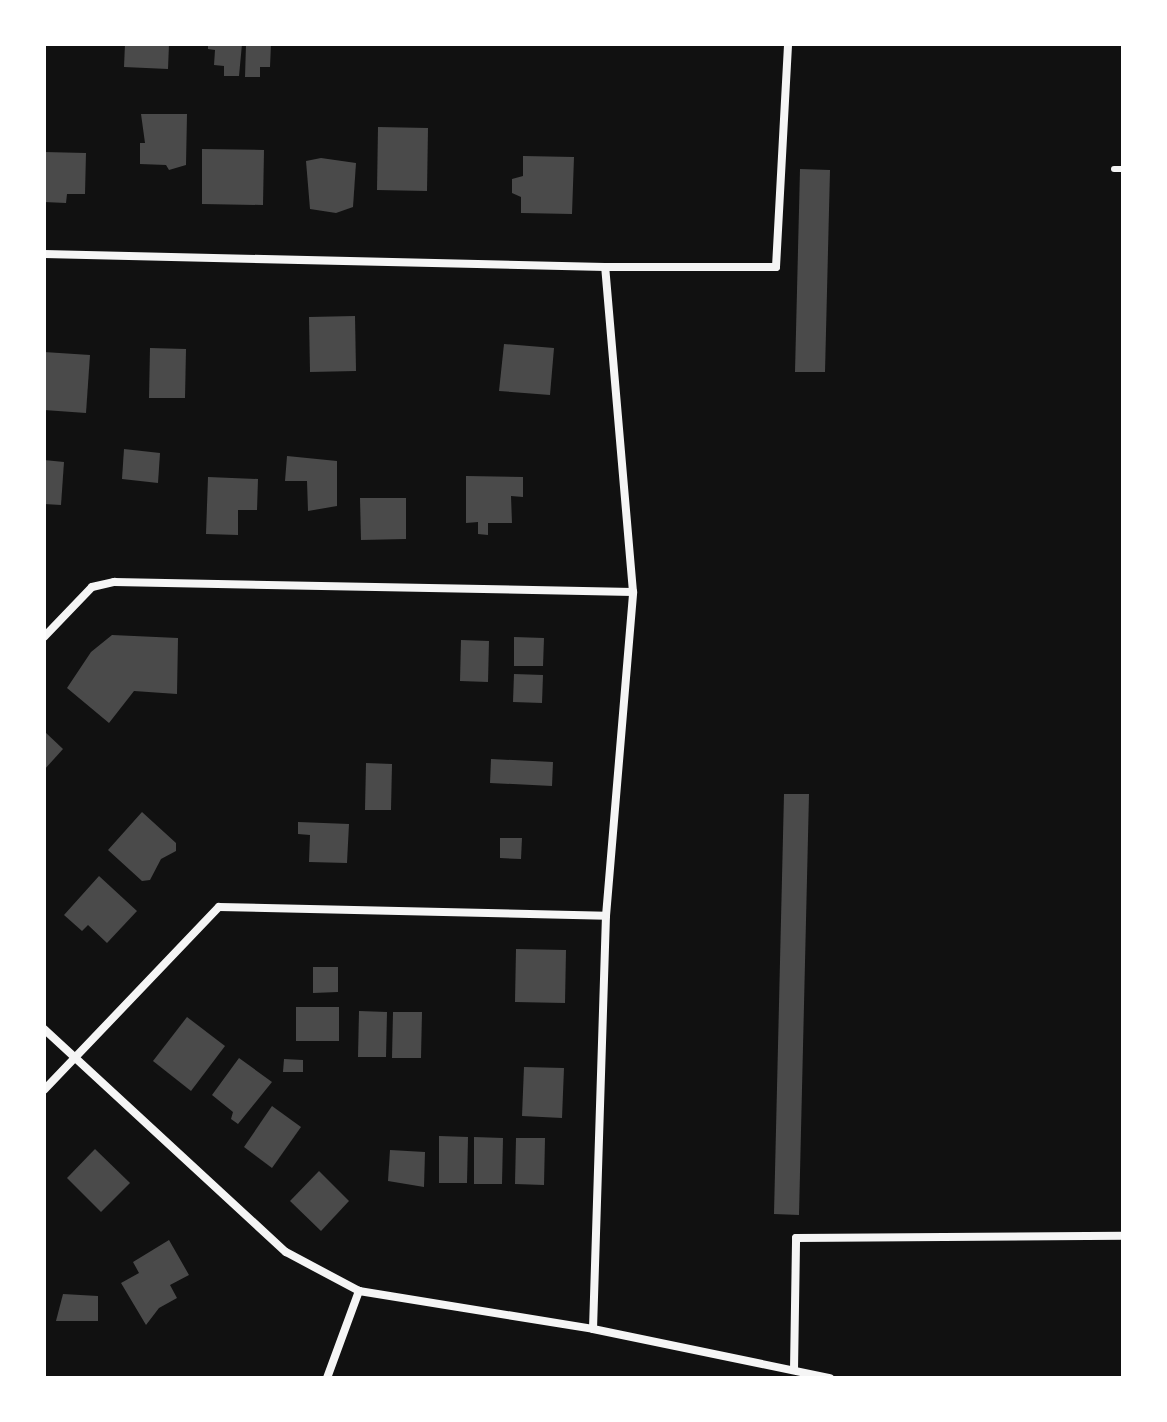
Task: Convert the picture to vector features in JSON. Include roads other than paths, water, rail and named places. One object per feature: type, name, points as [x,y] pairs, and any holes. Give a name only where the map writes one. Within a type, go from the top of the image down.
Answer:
[{"type":"street","points":[[44,254],[605,267],[776,267],[788,44]]},
{"type":"street","points":[[593,1329],[606,916],[633,592],[605,267]]},
{"type":"street","points":[[44,637],[92,587],[114,582],[633,592]]},
{"type":"street","points":[[44,1090],[219,907],[606,916]]},
{"type":"street","points":[[44,1029],[286,1252],[359,1291],[593,1329],[830,1378]]},
{"type":"street","points":[[794,1370],[796,1238],[1123,1236]]},
{"type":"street","points":[[327,1378],[359,1291]]},
{"type":"lane","points":[[1114,169],[1123,169]]}]
